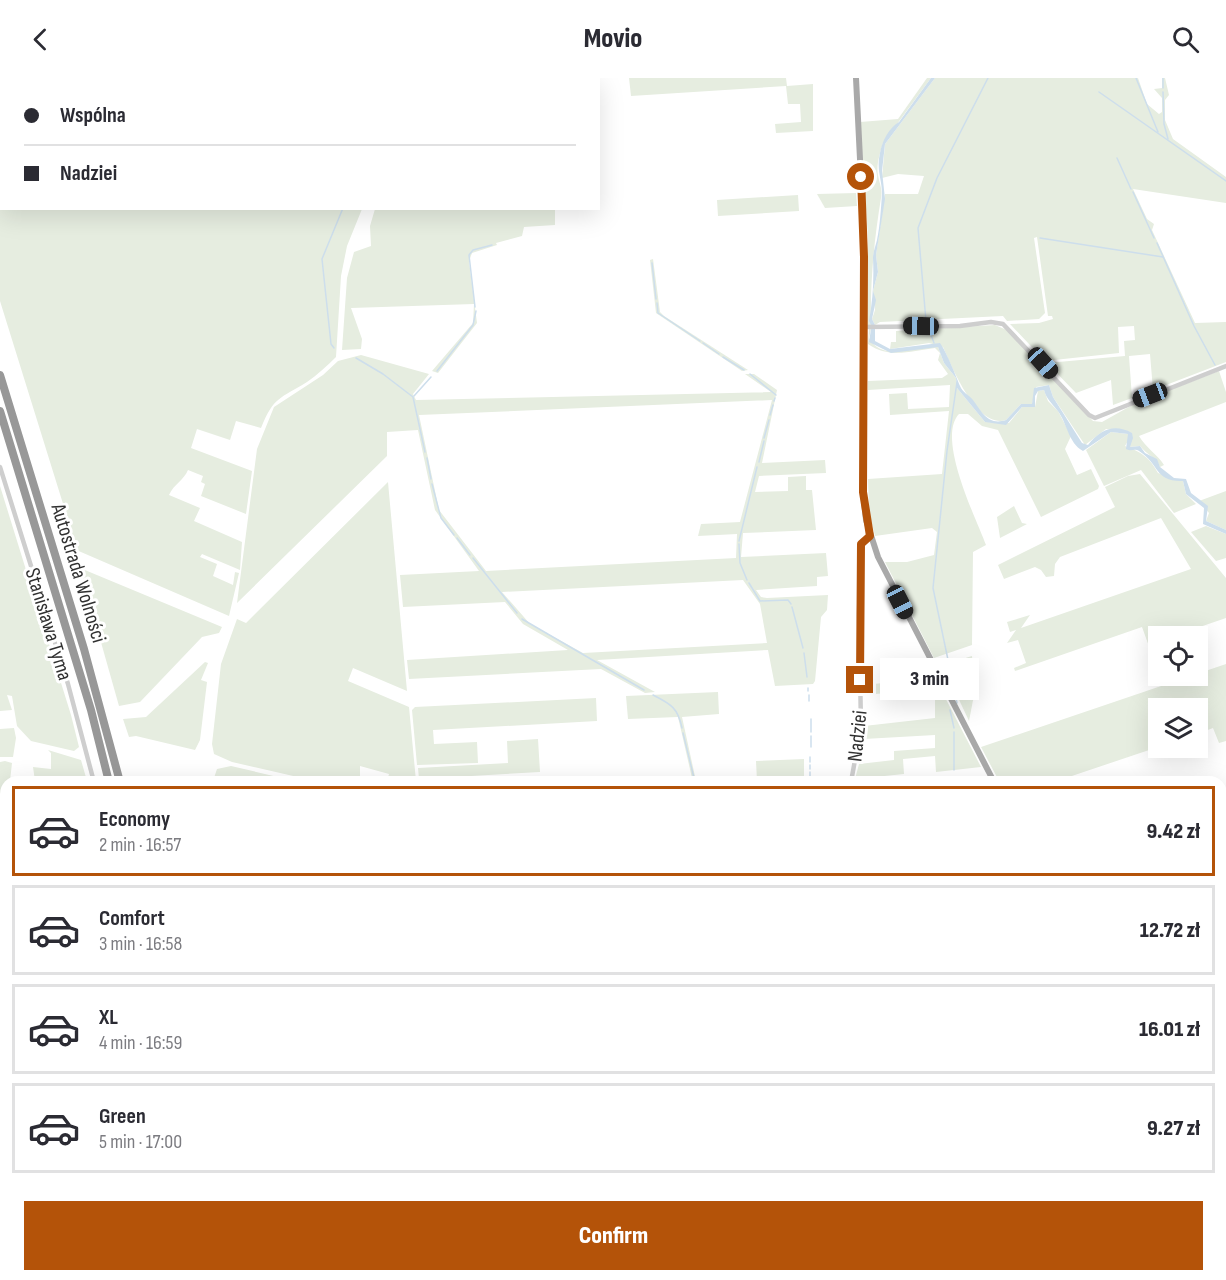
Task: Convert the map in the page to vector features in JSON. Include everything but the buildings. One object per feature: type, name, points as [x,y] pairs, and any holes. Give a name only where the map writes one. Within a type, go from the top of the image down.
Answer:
[{"type":"highway","name":"Autostrada Wolności","points":[[0,375],[84,649],[118,776]]},
{"type":"highway","name":"Autostrada Wolności","points":[[0,411],[91,710],[108,776]]},
{"type":"main road","points":[[856,78],[866,327],[863,492],[870,536],[878,557],[991,776]]},
{"type":"street","points":[[866,327],[991,322],[1003,324],[1089,415],[1095,418],[1226,366]]},
{"type":"street","name":"Stanisława Tyma","points":[[0,467],[70,692],[92,776]]},
{"type":"street","name":"Nadziei","points":[[852,776],[861,727],[859,614],[861,545],[870,536]]},
{"type":"shaded area","points":[[629,78],[786,78],[787,86],[813,84],[813,131],[776,133],[775,124],[801,122],[800,104],[788,104],[786,86],[631,96]]},
{"type":"shaded area","points":[[927,78],[931,78],[883,143],[878,163],[881,195],[873,262],[871,325],[866,325],[868,238],[860,122],[898,119]]},
{"type":"shaded area","points":[[935,78],[1138,78],[1147,104],[1159,114],[1162,112],[1162,98],[1154,89],[1162,88],[1162,78],[1165,78],[1169,95],[1165,100],[1165,120],[1173,139],[1226,177],[1226,203],[1133,189],[1147,219],[1154,224],[1152,230],[1195,323],[1226,322],[1226,362],[1153,390],[1150,354],[1129,356],[1132,398],[1113,405],[1111,380],[1076,393],[1047,363],[1125,356],[1124,341],[1135,340],[1134,326],[1118,327],[1119,353],[1045,361],[1010,324],[1039,323],[1053,319],[1052,316],[1048,316],[1037,237],[1034,238],[1045,313],[1039,319],[1007,321],[1003,316],[880,322],[875,325],[872,319],[875,310],[873,291],[878,272],[876,255],[885,194],[918,194],[924,176],[898,174],[882,178],[885,144]]},
{"type":"shaded area","points":[[856,193],[857,206],[825,208],[817,194]]},
{"type":"shaded area","points":[[798,195],[799,211],[718,216],[717,200]]},
{"type":"shaded area","points":[[0,210],[362,210],[347,246],[341,276],[336,357],[311,379],[279,399],[270,410],[261,428],[236,421],[230,440],[197,429],[191,448],[252,471],[246,514],[201,496],[205,484],[201,482],[203,476],[188,470],[169,495],[200,508],[194,521],[242,542],[240,570],[202,554],[200,557],[217,564],[213,576],[233,585],[235,572],[239,573],[229,616],[74,549],[69,523],[0,301]]},
{"type":"shaded area","points":[[375,210],[555,210],[555,225],[524,227],[522,236],[472,253],[469,261],[477,323],[438,373],[432,371],[473,323],[474,304],[351,308],[362,339],[361,349],[342,350],[347,278],[354,252],[371,246],[370,226]]},
{"type":"shaded area","points":[[653,259],[660,312],[748,370],[742,371],[656,313],[650,260]]},
{"type":"shaded area","points":[[995,325],[1009,331],[1093,421],[1102,422],[1134,404],[1219,371],[1226,392],[1226,402],[1139,436],[1164,465],[1160,467],[1140,446],[1129,447],[1132,433],[1106,429],[1085,445],[1053,397],[1049,385],[1036,387],[1032,404],[1021,404],[1006,420],[995,420],[985,415],[967,394],[943,347],[929,343],[890,349],[891,342],[896,342],[896,331]]},
{"type":"shaded area","points":[[869,329],[871,329],[869,338],[875,346],[883,350],[900,351],[938,347],[944,363],[956,378],[957,388],[985,422],[1009,423],[1022,407],[1035,407],[1038,391],[1044,390],[1048,401],[1058,411],[1071,436],[1065,449],[1077,475],[1091,469],[1099,486],[1098,489],[1041,517],[998,430],[982,426],[968,414],[959,414],[953,425],[952,441],[955,459],[967,498],[986,545],[973,552],[972,645],[934,658],[885,562],[907,562],[934,555],[937,532],[932,528],[875,536],[869,512],[868,479],[942,474],[949,411],[890,415],[889,394],[907,393],[908,409],[949,407],[950,385],[868,390],[868,381],[942,378],[948,374],[938,360],[940,353],[935,348],[900,353],[876,349],[868,344]]},
{"type":"shaded area","points":[[361,355],[429,374],[413,394],[416,400],[771,392],[745,374],[754,374],[777,390],[762,463],[825,460],[826,473],[759,476],[755,492],[788,491],[788,477],[806,476],[806,490],[812,490],[816,530],[743,533],[741,557],[826,553],[828,576],[817,577],[817,586],[756,590],[761,597],[767,598],[828,595],[827,610],[821,617],[813,684],[775,686],[768,650],[597,660],[655,692],[645,693],[601,669],[409,679],[407,660],[568,650],[523,624],[505,602],[403,607],[400,575],[479,571],[435,510],[418,430],[387,432],[387,456],[237,603],[257,449],[274,407],[323,375],[338,361]],"holes":[[[772,400],[740,522],[701,524],[698,536],[737,534],[736,558],[486,571],[439,510],[419,415]],[[743,580],[760,604],[767,643],[583,653],[530,624],[502,592]]]},
{"type":"shaded area","points":[[1111,432],[1128,434],[1129,439],[1125,446],[1145,456],[1158,473],[1183,481],[1186,494],[1196,504],[1174,513],[1141,470],[1104,486],[1086,450]]},
{"type":"shaded area","points":[[1140,474],[1226,578],[1226,618],[1203,626],[1148,626],[1148,644],[1142,627],[1015,671],[1014,668],[1026,663],[1018,640],[1007,643],[1016,630],[1010,632],[1007,622],[1030,615],[1021,628],[1191,569],[1161,518],[1060,557],[1055,564],[1054,576],[1046,577],[1041,570],[1035,567],[1004,579],[998,565],[1115,507],[1105,487],[1128,476]]},
{"type":"shaded area","points":[[388,482],[407,691],[353,668],[348,681],[409,707],[416,776],[388,776],[389,774],[360,766],[360,776],[293,776],[232,762],[214,754],[212,744],[221,664],[237,619],[246,623]]},
{"type":"shaded area","points":[[0,486],[71,715],[79,747],[74,751],[31,741],[17,726],[12,696],[7,695],[12,710],[0,711]]},
{"type":"shaded area","points":[[1226,491],[1226,530],[1206,521],[1209,513],[1199,501]]},
{"type":"shaded area","points":[[1014,506],[1022,523],[1027,524],[1000,538],[997,517]]},
{"type":"shaded area","points":[[1206,526],[1226,534],[1226,558],[1216,561],[1191,532]]},
{"type":"shaded area","points":[[80,568],[222,627],[219,633],[202,637],[140,702],[119,706]]},
{"type":"shaded area","points":[[972,656],[974,695],[969,721],[954,689],[949,663]]},
{"type":"shaded area","points":[[205,662],[208,663],[201,680],[207,682],[200,740],[195,750],[136,736],[129,737],[123,719],[146,717]]},
{"type":"shaded area","points":[[1226,664],[1226,741],[1219,743],[1213,728],[1208,730],[1208,698],[1148,698],[1148,750],[1072,776],[996,776],[981,747],[1161,686],[1208,686],[1208,670]]},
{"type":"shaded area","points":[[935,678],[981,767],[936,772],[935,756],[903,759],[904,774],[856,776],[859,764],[894,760],[894,751],[935,748],[935,735],[864,739],[864,726],[935,718],[935,689],[863,695],[863,685]]},
{"type":"shaded area","points":[[718,692],[719,714],[682,717],[695,776],[692,776],[678,717],[628,719],[626,696]]},
{"type":"shaded area","points":[[596,698],[597,721],[433,730],[434,744],[477,742],[478,763],[417,765],[412,710],[415,707]]},
{"type":"shaded area","points":[[14,728],[16,738],[13,757],[0,757],[0,729]]},
{"type":"shaded area","points":[[538,739],[540,772],[419,776],[418,768],[508,763],[507,741]]},
{"type":"shaded area","points":[[48,750],[81,760],[86,776],[34,776],[33,767],[51,769],[51,753]]},
{"type":"shaded area","points":[[804,759],[804,776],[757,776],[756,761]]},
{"type":"shaded area","points":[[0,762],[12,763],[11,776],[0,776]]},
{"type":"shaded area","points":[[231,766],[274,776],[215,776],[217,769]]},
{"type":"water","points":[[931,78],[935,78],[885,144],[882,171],[885,199],[876,255],[878,272],[873,291],[876,300],[872,319],[875,325],[871,325],[869,321],[873,290],[873,256],[879,229],[882,194],[879,165],[881,148],[889,131],[899,122]]},
{"type":"water","points":[[871,329],[875,329],[875,341],[890,349],[940,343],[961,388],[986,417],[995,421],[1006,420],[1021,404],[1032,404],[1034,388],[1049,385],[1053,397],[1082,443],[1088,445],[1097,435],[1113,428],[1132,433],[1130,447],[1140,446],[1145,453],[1157,459],[1160,467],[1174,478],[1186,479],[1191,493],[1208,506],[1206,521],[1226,530],[1226,534],[1203,524],[1204,508],[1186,494],[1183,481],[1167,479],[1146,456],[1139,451],[1126,449],[1128,434],[1111,432],[1083,451],[1074,443],[1044,390],[1038,391],[1035,396],[1035,407],[1022,407],[1006,425],[985,422],[957,388],[956,378],[944,363],[938,347],[891,353],[869,342]]},
{"type":"waterway","points":[[934,343],[926,321],[918,228],[937,178],[988,78]]},
{"type":"waterway","points":[[1136,78],[1158,132]]},
{"type":"waterway","points":[[1163,78],[1163,88]]},
{"type":"waterway","points":[[1099,92],[1226,181]]},
{"type":"waterway","points":[[1163,92],[1164,124],[1168,139]]},
{"type":"waterway","points":[[1117,158],[1131,189]]},
{"type":"waterway","points":[[1133,192],[1154,238]]},
{"type":"waterway","points":[[334,348],[331,344],[322,259],[342,210]]},
{"type":"waterway","points":[[1040,238],[1163,257]]},
{"type":"waterway","points":[[1157,243],[1194,326],[1215,365]]},
{"type":"waterway","points":[[475,307],[469,255],[473,250],[492,245]]},
{"type":"waterway","points":[[652,263],[656,299]]},
{"type":"waterway","points":[[657,303],[658,313],[700,341]]},
{"type":"waterway","points":[[437,371],[473,325],[476,311]]},
{"type":"waterway","points":[[703,343],[719,354]]},
{"type":"waterway","points":[[723,357],[744,370]]},
{"type":"waterway","points":[[356,358],[383,374],[413,397],[425,452]]},
{"type":"waterway","points":[[750,374],[776,395]]},
{"type":"waterway","points":[[414,396],[431,377]]},
{"type":"waterway","points":[[957,382],[947,451],[933,588],[957,703]]},
{"type":"waterway","points":[[770,415],[773,405]]},
{"type":"waterway","points":[[764,438],[769,420]]},
{"type":"waterway","points":[[759,462],[764,441]]},
{"type":"waterway","points":[[427,458],[431,479]]},
{"type":"waterway","points":[[739,541],[757,467]]},
{"type":"waterway","points":[[432,484],[441,518],[454,535]]},
{"type":"waterway","points":[[457,538],[470,555]]},
{"type":"waterway","points":[[739,544],[740,563],[747,580]]},
{"type":"waterway","points":[[473,558],[517,613]]},
{"type":"waterway","points":[[749,583],[760,601],[788,600],[791,604]]},
{"type":"waterway","points":[[792,607],[803,648]]},
{"type":"waterway","points":[[522,619],[644,690]]},
{"type":"waterway","points":[[804,653],[807,677]]},
{"type":"waterway","points":[[653,695],[673,707],[682,728]]},
{"type":"waterway","points":[[809,695],[809,701]]},
{"type":"waterway","points":[[950,710],[954,728]]},
{"type":"waterway","points":[[811,719],[811,732]]},
{"type":"waterway","points":[[954,732],[954,770]]},
{"type":"waterway","points":[[683,733],[694,776]]},
{"type":"waterway","points":[[811,736],[811,747]]},
{"type":"waterway","points":[[810,757],[810,762]]},
{"type":"route","points":[[860,680],[861,544],[870,536],[863,492],[864,240],[861,177]]}]
